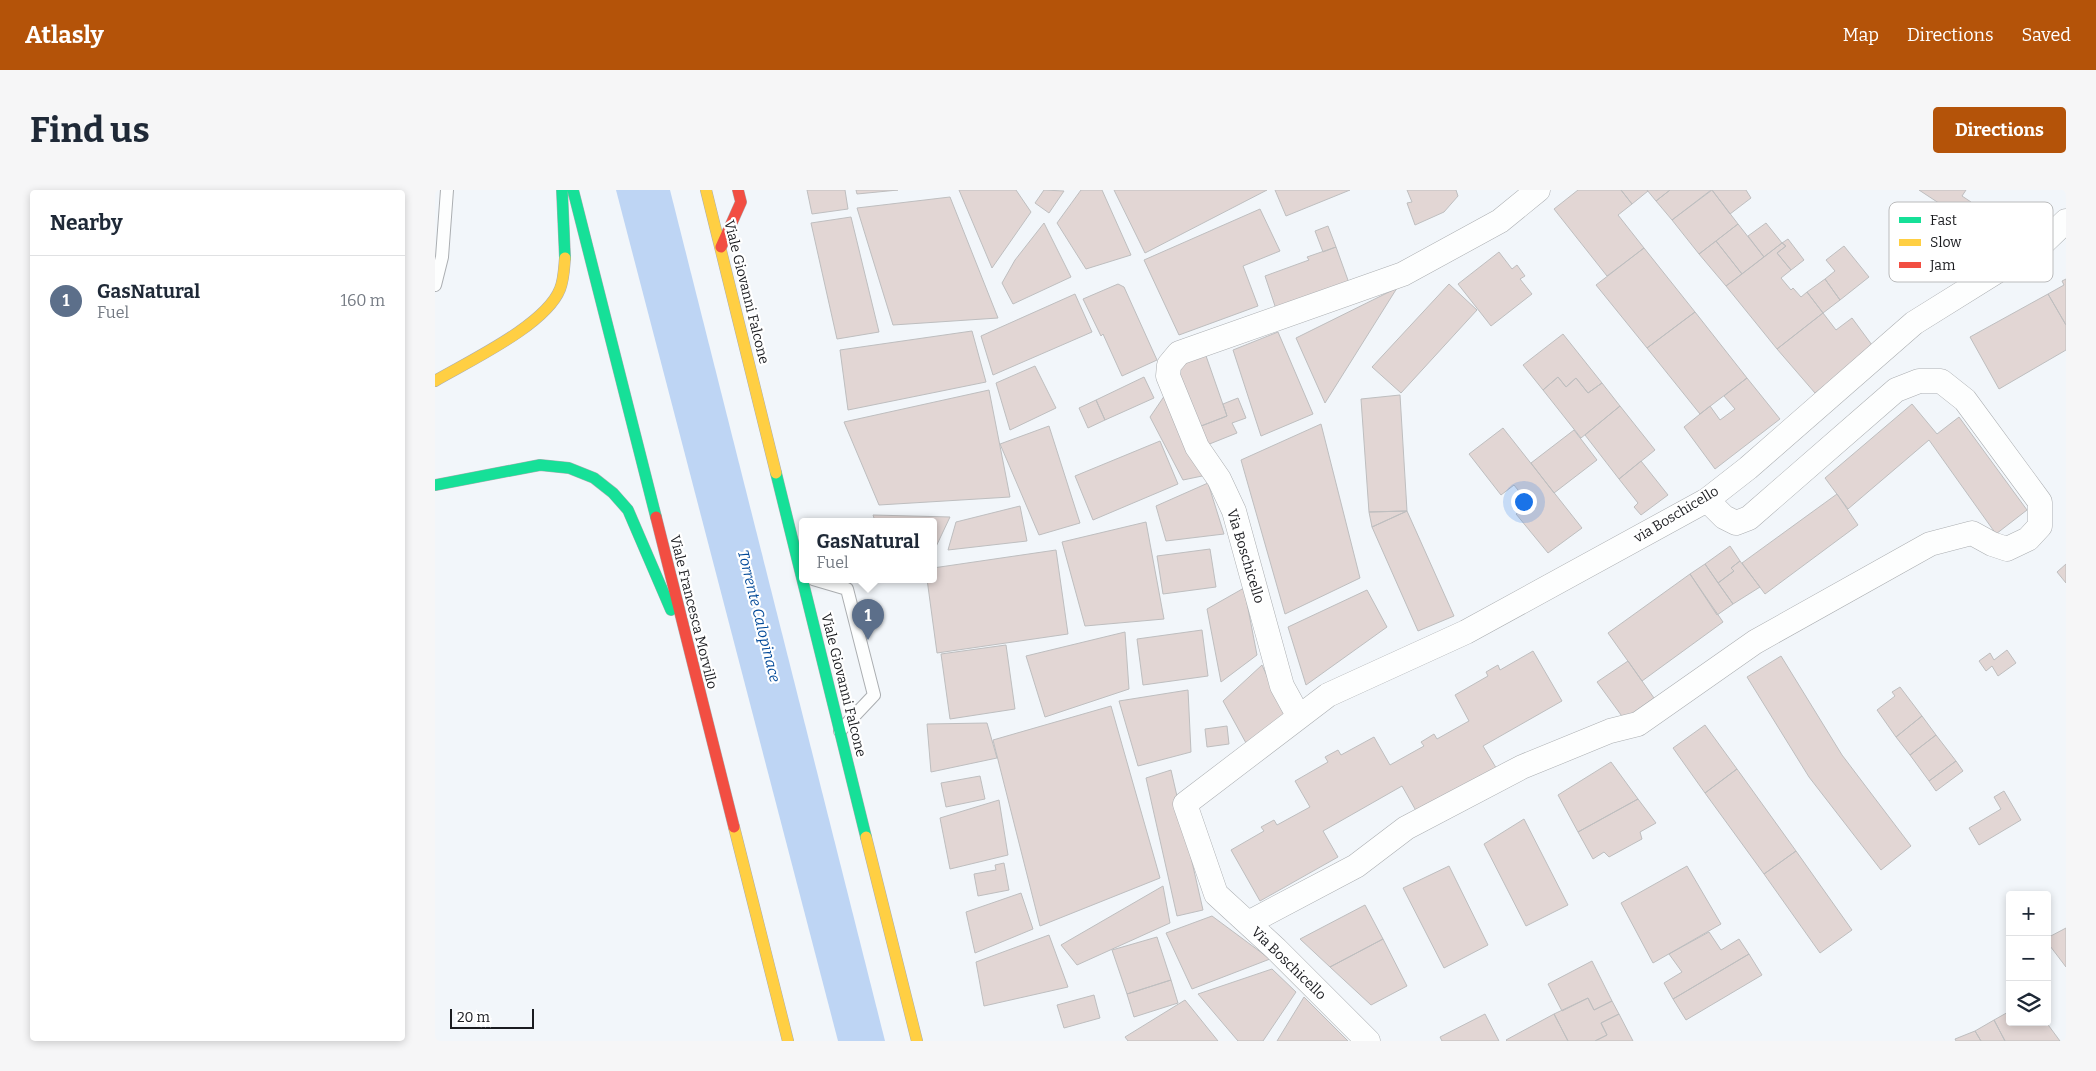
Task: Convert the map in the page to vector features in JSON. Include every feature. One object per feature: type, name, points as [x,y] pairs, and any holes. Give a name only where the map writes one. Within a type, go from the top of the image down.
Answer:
[{"type":"main road","points":[[435,381],[534,321],[550,308],[560,290],[564,270],[562,190]]},
{"type":"main road","name":"Viale Francesca Morvillo","points":[[573,190],[787,1041]]},
{"type":"main road","name":"Viale Giovanni Falcone","points":[[706,190],[799,549]]},
{"type":"main road","points":[[721,247],[741,202],[738,190]]},
{"type":"main road","points":[[435,485],[540,465],[569,468],[593,478],[613,493],[628,510],[688,649]]},
{"type":"main road","name":"Viale Giovanni Falcone","points":[[808,583],[840,731],[917,1041]]},
{"type":"street","name":"Via Boschicello","points":[[1368,1041],[1216,894],[1185,804],[1299,717],[1283,686],[1233,511],[1219,479],[1197,447],[1168,376],[1169,365],[1179,354],[1403,274],[1500,221],[1538,190]]},
{"type":"street","name":"via Boschicello","points":[[2053,233],[2066,221]]},
{"type":"street","name":"via Boschicello","points":[[1299,717],[1328,695],[1466,632],[1707,500],[1747,468],[1914,323],[1980,282]]},
{"type":"street","points":[[1248,923],[1356,866],[1407,828],[1523,767],[1610,731],[1638,724],[1755,642],[1930,544],[1972,533],[1992,544],[2007,549],[2028,539],[2040,526],[2040,502],[1965,400],[1941,382],[1919,382],[1896,390],[1749,518],[1736,523],[1724,517],[1707,500]]},
{"type":"lane","points":[[435,286],[443,257],[447,190]]},
{"type":"lane","points":[[828,583],[847,589],[874,696],[840,731]]},
{"type":"water","name":"Torrente Calopinace","points":[[616,190],[670,190],[885,1041],[838,1041]]},
{"type":"building","points":[[807,190],[845,190],[848,209],[812,214]]},
{"type":"building","points":[[856,190],[898,190],[857,194]]},
{"type":"building","points":[[959,190],[1016,190],[1031,212],[992,268]]},
{"type":"building","points":[[1044,190],[1064,191],[1049,213],[1035,203]]},
{"type":"building","points":[[1081,190],[1102,190],[1131,255],[1086,269],[1057,223]]},
{"type":"building","points":[[1114,190],[1267,190],[1145,253]]},
{"type":"building","points":[[1275,190],[1350,190],[1286,216]]},
{"type":"building","points":[[1407,190],[1456,190],[1458,196],[1444,212],[1415,225],[1407,203],[1412,202]]},
{"type":"building","points":[[1578,190],[1621,190],[1632,204],[1618,215],[1644,248],[1607,276],[1554,209]]},
{"type":"building","points":[[1621,190],[1647,190],[1648,191],[1632,204]]},
{"type":"building","points":[[1647,190],[1670,190],[1656,201]]},
{"type":"building","points":[[1670,190],[1711,190],[1672,220],[1656,201]]},
{"type":"building","points":[[1712,190],[1746,190],[1751,198],[1730,214]]},
{"type":"building","points":[[1712,190],[1738,224],[1699,254],[1672,220]]},
{"type":"building","points":[[1919,190],[1966,190],[1962,196],[1971,202],[1937,202]]},
{"type":"building","points":[[950,197],[998,318],[893,325],[857,208]]},
{"type":"building","points":[[1260,209],[1280,251],[1243,266],[1258,306],[1179,335],[1144,260]]},
{"type":"building","points":[[851,217],[879,332],[837,339],[811,223]]},
{"type":"building","points":[[1044,223],[1071,277],[1013,304],[1002,283],[1015,260]]},
{"type":"building","points":[[1766,223],[1782,243],[1764,257],[1748,236]]},
{"type":"building","points":[[1738,224],[1764,257],[1742,274],[1716,241]]},
{"type":"building","points":[[1328,226],[1336,247],[1323,252],[1315,231]]},
{"type":"building","points":[[1788,239],[1804,260],[1791,270],[1777,253],[1786,246],[1782,243]]},
{"type":"building","points":[[1716,241],[1742,274],[1726,286],[1699,254]]},
{"type":"building","points":[[1782,243],[1786,246],[1777,253],[1791,270],[1781,278],[1791,290],[1793,288],[1801,297],[1807,292],[1823,313],[1777,349],[1726,286]]},
{"type":"building","points":[[1844,246],[1869,277],[1840,300],[1825,279],[1835,271],[1826,260]]},
{"type":"building","points":[[1336,247],[1349,283],[1276,309],[1265,276],[1309,260],[1307,257]]},
{"type":"building","points":[[1644,248],[1695,312],[1647,348],[1596,285]]},
{"type":"building","points":[[1499,252],[1512,269],[1517,265],[1525,276],[1520,279],[1532,294],[1491,326],[1458,284]]},
{"type":"building","points":[[1825,279],[1840,300],[1823,313],[1807,292]]},
{"type":"building","points":[[2066,279],[2066,325],[2048,294],[2064,285],[2062,281]]},
{"type":"building","points":[[1118,284],[1124,287],[1157,360],[1122,376],[1103,334],[1101,336],[1083,299]]},
{"type":"building","points":[[1449,284],[1477,310],[1401,393],[1372,367]]},
{"type":"building","points":[[1397,288],[1325,403],[1296,338]]},
{"type":"building","points":[[1075,294],[1092,332],[993,375],[981,336]]},
{"type":"building","points":[[2048,294],[2066,325],[2066,350],[1999,389],[1970,337]]},
{"type":"building","points":[[1695,312],[1747,378],[1700,414],[1647,348]]},
{"type":"building","points":[[1823,313],[1836,330],[1852,318],[1872,345],[1815,393],[1777,349]]},
{"type":"building","points":[[972,331],[986,382],[848,410],[840,350]]},
{"type":"building","points":[[1278,332],[1313,414],[1261,436],[1233,350]]},
{"type":"building","points":[[1563,334],[1602,383],[1588,393],[1576,378],[1566,387],[1558,377],[1543,390],[1523,365]]},
{"type":"building","points":[[1205,353],[1227,416],[1196,428],[1177,371],[1180,364]]},
{"type":"building","points":[[1035,366],[1056,408],[1010,430],[996,383]]},
{"type":"building","points":[[1144,377],[1154,398],[1105,420],[1096,400]]},
{"type":"building","points":[[1558,377],[1566,387],[1576,378],[1588,393],[1602,383],[1620,406],[1581,438],[1543,390]]},
{"type":"building","points":[[1747,378],[1780,419],[1715,469],[1684,427],[1710,406],[1720,420],[1735,409],[1724,396]]},
{"type":"building","points":[[989,390],[1010,497],[879,505],[844,422]]},
{"type":"building","points":[[1165,395],[1207,475],[1183,480],[1150,417]]},
{"type":"building","points":[[1400,395],[1407,511],[1369,512],[1361,399]]},
{"type":"building","points":[[1238,398],[1246,418],[1232,423],[1237,433],[1207,445],[1196,428],[1227,416],[1223,404]]},
{"type":"building","points":[[1096,400],[1105,420],[1088,428],[1079,408]]},
{"type":"building","points":[[1912,404],[1937,434],[1959,417],[2027,510],[1996,534],[1929,440],[1848,509],[1825,478]]},
{"type":"building","points":[[1620,406],[1655,450],[1619,479],[1585,435]]},
{"type":"building","points":[[1321,424],[1360,578],[1285,614],[1241,460]]},
{"type":"building","points":[[1049,426],[1080,523],[1039,535],[1000,444]]},
{"type":"building","points":[[1503,428],[1582,528],[1548,553],[1516,514],[1529,504],[1514,485],[1501,495],[1469,454]]},
{"type":"building","points":[[1574,430],[1597,460],[1554,493],[1531,463]]},
{"type":"building","points":[[1160,441],[1178,484],[1093,520],[1075,476]]},
{"type":"building","points":[[1641,461],[1668,495],[1641,515],[1634,507],[1638,503],[1619,479]]},
{"type":"building","points":[[1208,483],[1224,534],[1166,541],[1156,506]]},
{"type":"building","points":[[1837,494],[1858,525],[1765,594],[1742,563]]},
{"type":"building","points":[[1020,506],[1027,541],[948,550],[956,522]]},
{"type":"building","points":[[1407,511],[1372,527],[1369,512]]},
{"type":"building","points":[[1407,511],[1454,616],[1418,631],[1372,527]]},
{"type":"building","points":[[873,515],[950,517],[937,545],[937,518],[874,518]]},
{"type":"building","points":[[1146,522],[1164,619],[1085,626],[1062,542]]},
{"type":"building","points":[[1730,546],[1740,561],[1731,568],[1734,571],[1718,583],[1705,564]]},
{"type":"building","points":[[1210,549],[1216,587],[1163,594],[1157,556]]},
{"type":"building","points":[[1056,550],[1068,634],[937,653],[928,583],[937,583],[937,567]]},
{"type":"building","points":[[1740,561],[1760,587],[1733,604],[1718,583],[1734,571],[1731,568]]},
{"type":"building","points":[[1705,564],[1733,604],[1717,615],[1690,574]]},
{"type":"building","points":[[2066,564],[2066,583],[2057,572]]},
{"type":"building","points":[[1690,574],[1723,622],[1642,681],[1608,633]]},
{"type":"building","points":[[1244,588],[1257,655],[1221,682],[1207,609]]},
{"type":"building","points":[[1367,590],[1387,627],[1306,685],[1288,627]]},
{"type":"building","points":[[1202,630],[1208,676],[1143,685],[1137,639]]},
{"type":"building","points":[[1125,632],[1129,689],[1045,717],[1026,656]]},
{"type":"building","points":[[1006,645],[1015,709],[950,719],[941,654]]},
{"type":"building","points":[[2007,650],[2016,663],[1998,676],[1992,666],[1986,671],[1979,661],[1990,653],[1994,660]]},
{"type":"building","points":[[1533,651],[1562,701],[1483,746],[1498,771],[1419,816],[1402,786],[1323,831],[1338,857],[1260,901],[1231,850],[1264,831],[1261,827],[1274,820],[1277,825],[1310,807],[1295,781],[1328,762],[1325,757],[1338,750],[1341,755],[1374,737],[1390,765],[1424,746],[1421,742],[1434,734],[1437,739],[1469,721],[1455,695],[1488,676],[1486,672],[1498,665],[1500,670]]},
{"type":"building","points":[[1781,656],[1842,755],[1911,846],[1881,870],[1809,777],[1747,677]]},
{"type":"building","points":[[1628,661],[1654,698],[1624,719],[1597,682]]},
{"type":"building","points":[[1262,665],[1284,714],[1246,743],[1223,701]]},
{"type":"building","points":[[1900,687],[1922,716],[1896,737],[1877,710],[1895,696],[1892,692]]},
{"type":"building","points":[[1188,690],[1191,752],[1138,766],[1119,701]]},
{"type":"building","points":[[1111,706],[1160,878],[1040,926],[993,740]]},
{"type":"building","points":[[1922,716],[1936,735],[1910,755],[1896,737]]},
{"type":"building","points":[[987,723],[997,758],[931,772],[927,724]]},
{"type":"building","points":[[1705,725],[1737,769],[1705,793],[1673,748]]},
{"type":"building","points":[[1227,726],[1229,744],[1207,747],[1205,729]]},
{"type":"building","points":[[1936,735],[1956,761],[1929,781],[1910,755]]},
{"type":"building","points":[[1956,761],[1963,771],[1936,791],[1929,781]]},
{"type":"building","points":[[1611,762],[1638,799],[1578,832],[1558,795]]},
{"type":"building","points":[[1737,769],[1796,851],[1764,874],[1705,793]]},
{"type":"building","points":[[1171,770],[1203,910],[1177,916],[1146,778]]},
{"type":"building","points":[[980,776],[985,799],[946,807],[941,783]]},
{"type":"building","points":[[2004,791],[2021,820],[1979,845],[1969,828],[2001,809],[1994,797]]},
{"type":"building","points":[[1638,799],[1656,823],[1640,832],[1642,839],[1609,857],[1604,852],[1593,859],[1578,832]]},
{"type":"building","points":[[999,800],[1008,855],[950,869],[940,818]]},
{"type":"building","points":[[1524,819],[1568,905],[1526,926],[1484,844]]},
{"type":"building","points":[[1796,851],[1852,930],[1820,953],[1764,874]]},
{"type":"building","points":[[1004,863],[1009,890],[978,896],[974,874],[996,870],[995,865]]},
{"type":"building","points":[[1449,866],[1488,945],[1444,968],[1403,888]]},
{"type":"building","points":[[1687,866],[1721,924],[1653,963],[1621,903]]},
{"type":"building","points":[[1163,886],[1170,923],[1077,965],[1061,945]]},
{"type":"building","points":[[1021,893],[1033,929],[975,953],[966,912]]},
{"type":"building","points":[[1365,905],[1383,939],[1330,967],[1300,939]]},
{"type":"building","points":[[1212,916],[1270,959],[1192,989],[1166,933]]},
{"type":"building","points":[[2066,928],[2066,967],[2051,947],[2051,936]]},
{"type":"building","points":[[1709,932],[1721,950],[1739,939],[1749,954],[1673,999],[1664,983],[1682,972],[1669,954]]},
{"type":"building","points":[[1049,935],[1068,987],[984,1006],[976,962]]},
{"type":"building","points":[[1157,937],[1171,980],[1127,994],[1112,950]]},
{"type":"building","points":[[1383,939],[1407,986],[1371,1005],[1330,967]]},
{"type":"building","points":[[1749,954],[1762,975],[1686,1020],[1673,999]]},
{"type":"building","points":[[1592,961],[1612,1001],[1594,1010],[1588,998],[1562,1011],[1548,984]]},
{"type":"building","points":[[1272,969],[1296,992],[1263,1041],[1238,1041],[1198,994]]},
{"type":"building","points":[[1171,980],[1178,1003],[1134,1017],[1127,994]]},
{"type":"building","points":[[1094,995],[1100,1018],[1064,1028],[1057,1005]]},
{"type":"building","points":[[1304,997],[1348,1041],[1277,1041]]},
{"type":"building","points":[[1588,998],[1594,1010],[1612,1001],[1619,1014],[1601,1023],[1607,1035],[1595,1041],[1568,1041],[1554,1014]]},
{"type":"building","points":[[1185,1000],[1218,1041],[1128,1041],[1125,1037]]},
{"type":"building","points":[[2006,1013],[2006,1026],[2049,1026],[2060,1041],[2005,1041],[1994,1020]]},
{"type":"building","points":[[1485,1014],[1499,1041],[1442,1041],[1440,1037]]},
{"type":"building","points":[[1554,1014],[1568,1041],[1506,1040]]},
{"type":"building","points":[[1619,1014],[1633,1041],[1595,1041],[1607,1035],[1601,1023]]},
{"type":"building","points":[[1994,1020],[2005,1041],[1981,1041],[1975,1031]]},
{"type":"building","points":[[1975,1031],[1981,1041],[1956,1041],[1955,1039]]},
{"type":"traffic: fast","points":[[562,190],[565,258]]},
{"type":"traffic: fast","points":[[573,190],[656,517]]},
{"type":"traffic: fast","points":[[435,485],[540,465],[569,468],[594,478],[613,493],[628,510],[671,610]]},
{"type":"traffic: fast","points":[[776,473],[799,566]]},
{"type":"traffic: fast","points":[[803,583],[866,837]]},
{"type":"traffic: slow","points":[[706,190],[776,473]]},
{"type":"traffic: slow","points":[[435,381],[486,353],[523,329],[539,316],[552,302],[560,289],[565,258]]},
{"type":"traffic: slow","points":[[734,827],[788,1041]]},
{"type":"traffic: slow","points":[[866,837],[917,1041]]},
{"type":"traffic: jam","points":[[721,247],[741,202],[738,190]]},
{"type":"traffic: jam","points":[[656,517],[734,827]]},
{"type":"place","name":"GasNatural","points":[[868,640]]}]
